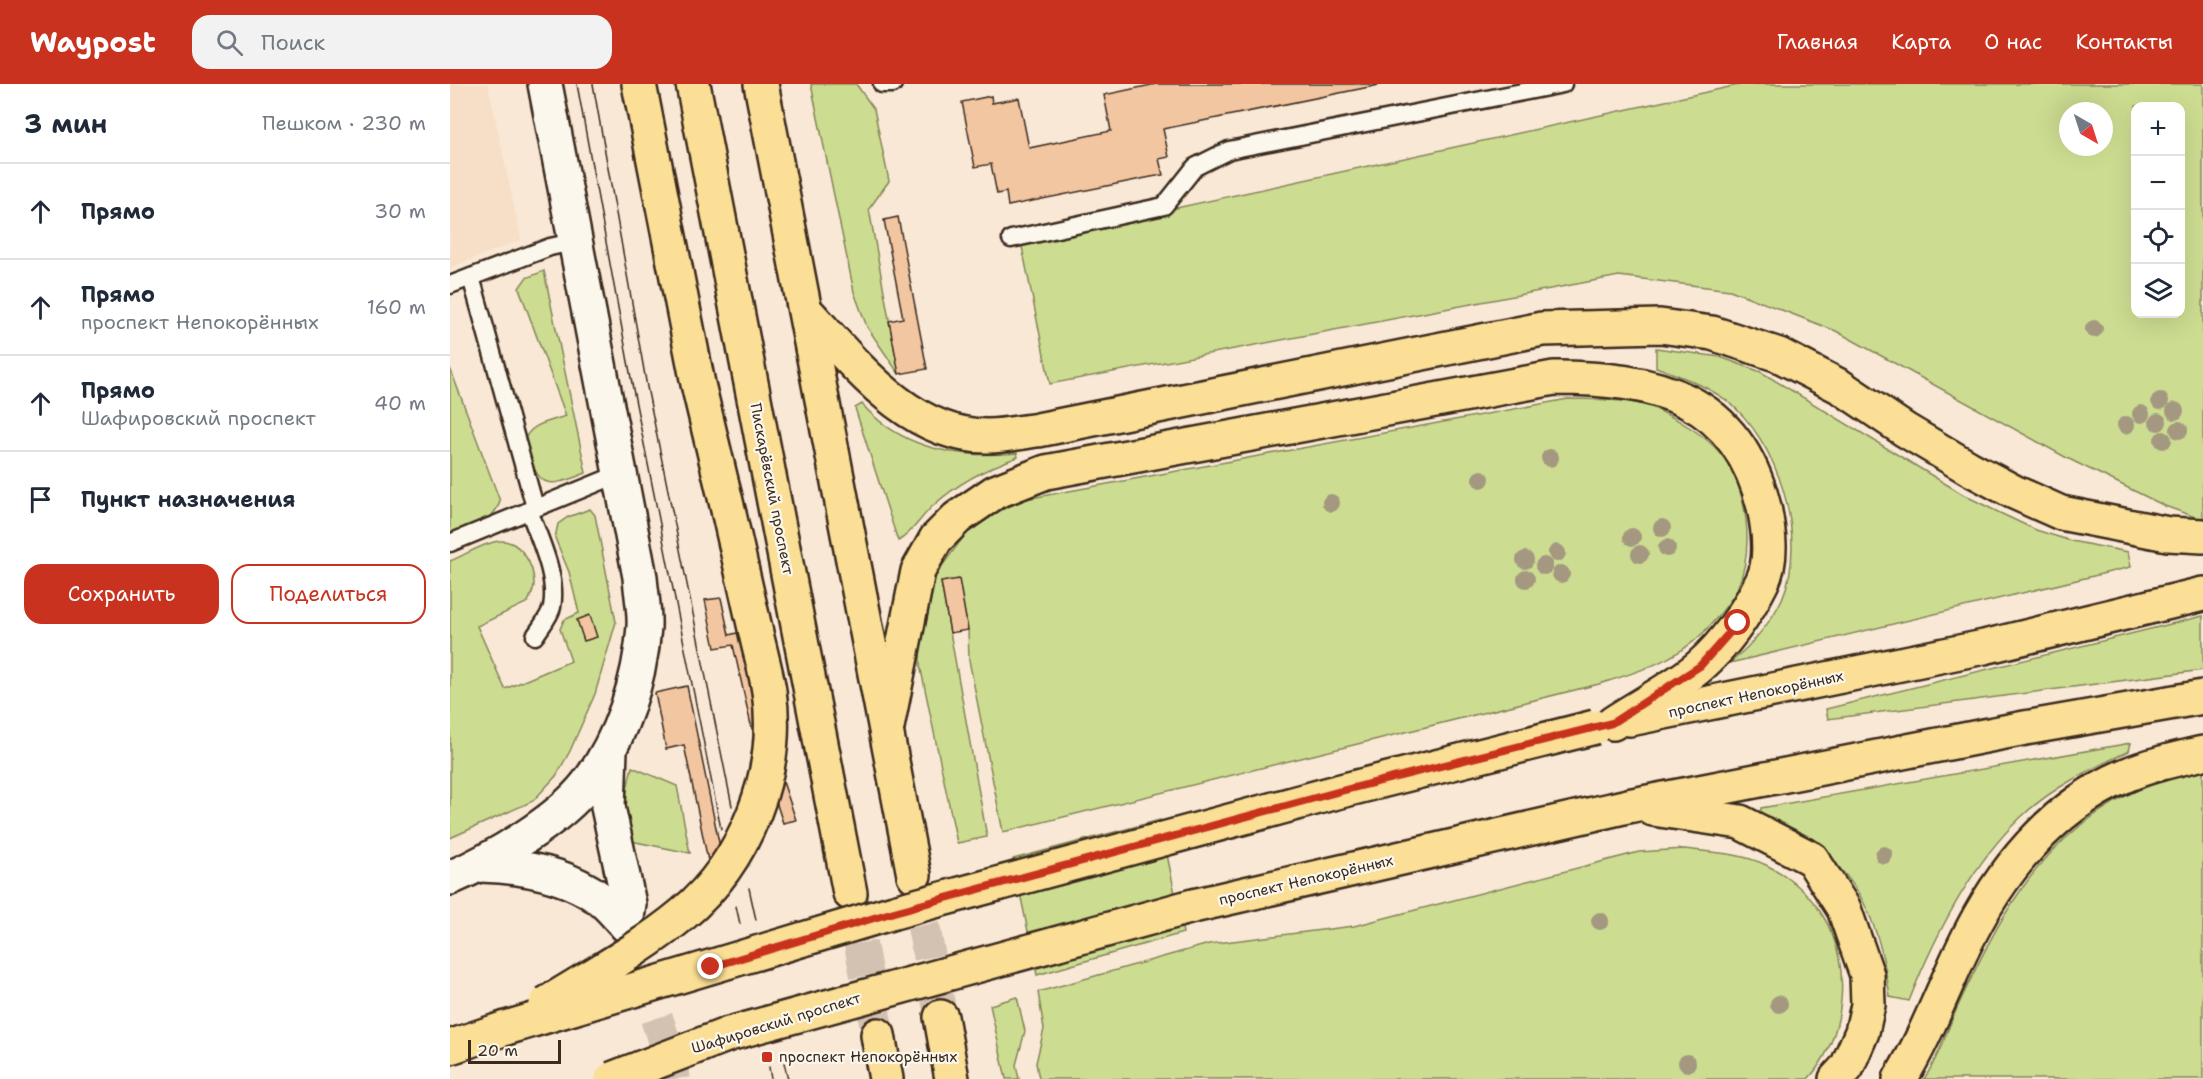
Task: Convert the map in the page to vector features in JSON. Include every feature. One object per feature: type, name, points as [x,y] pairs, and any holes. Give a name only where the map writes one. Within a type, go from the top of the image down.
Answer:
[{"type":"main road","points":[[450,1047],[506,1028],[631,952],[683,914],[713,883],[737,847],[754,814],[764,785],[771,753],[769,690],[698,384],[639,84]]},
{"type":"main road","name":"Пискарёвский проспект","points":[[693,84],[850,893]]},
{"type":"main road","points":[[761,84],[914,875]]},
{"type":"main road","points":[[806,311],[895,401],[939,428],[986,436],[1050,428],[1542,329],[1660,326],[1712,333],[1779,355],[1841,387],[1905,430],[1970,468],[2014,492],[2061,513],[2157,532],[2203,536]]},
{"type":"main road","points":[[887,728],[918,571],[943,532],[957,518],[995,492],[1046,472],[1554,378],[1605,378],[1656,387],[1693,404],[1722,426],[1745,458],[1760,490],[1770,535],[1763,580],[1738,623],[1700,666],[1604,725]]},
{"type":"main road","name":"проспект Непокорённых","points":[[506,1028],[894,912],[1326,795],[1604,725],[1984,647],[2203,594]]},
{"type":"main road","name":"проспект Непокорённых","points":[[907,984],[1193,906],[1620,807],[2025,728],[2203,697]]},
{"type":"main road","points":[[1900,1079],[1966,942],[1994,891],[2027,846],[2071,806],[2124,776],[2203,753]]},
{"type":"main road","points":[[1620,807],[1740,822],[1812,860],[1844,909],[1867,975],[1868,1005],[1862,1032],[1847,1067],[1836,1079]]},
{"type":"main road","name":"Шафировский проспект","points":[[612,1079],[729,1034],[907,984]]},
{"type":"main road","points":[[941,1017],[952,1079]]},
{"type":"main road","points":[[878,1035],[886,1079]]},
{"type":"street","points":[[450,878],[480,865],[559,811],[587,784],[610,745],[636,685],[644,625],[640,577],[573,242],[545,84]]},
{"type":"street","points":[[480,865],[510,866],[574,882],[601,899],[626,925],[629,904],[608,807],[610,745]]},
{"type":"lane","points":[[882,84],[893,84]]},
{"type":"lane","points":[[1011,239],[1164,206],[1195,166],[1229,150],[1563,84]]},
{"type":"lane","points":[[450,285],[550,247],[573,242]]},
{"type":"lane","points":[[471,277],[552,584],[552,609],[535,636]]},
{"type":"lane","points":[[450,543],[619,474]]},
{"type":"shaded area","points":[[450,84],[488,84],[521,240],[450,268]]},
{"type":"green space","points":[[811,84],[856,84],[874,109],[889,181],[869,209],[899,374],[867,327],[854,292]]},
{"type":"green space","points":[[1743,84],[2203,84],[2203,520],[2165,506],[2067,458],[1836,331],[1730,290],[1619,276],[1050,384],[1021,242]]},
{"type":"green space","points":[[544,271],[586,473],[551,483],[539,476],[523,442],[535,427],[566,416],[519,288],[526,278]]},
{"type":"green space","points":[[1656,348],[1720,357],[1761,372],[1964,495],[2036,530],[2071,541],[2128,552],[2131,567],[1730,663],[1759,634],[1782,599],[1789,575],[1792,548],[1790,520],[1784,492],[1774,464],[1760,439],[1744,418],[1726,400],[1710,390],[1656,367]]},
{"type":"green space","points":[[450,368],[500,501],[493,514],[487,519],[450,533]]},
{"type":"green space","points":[[1568,399],[1637,403],[1658,410],[1684,424],[1708,441],[1721,454],[1730,468],[1743,501],[1746,519],[1746,556],[1743,573],[1734,595],[1693,642],[1655,664],[1599,684],[1003,832],[969,660],[968,630],[958,579],[941,582],[987,837],[957,843],[920,665],[921,627],[936,574],[967,532],[999,511],[1026,499]]},
{"type":"green space","points":[[862,404],[878,420],[895,432],[933,448],[974,454],[1017,453],[1018,457],[984,471],[953,490],[934,505],[908,534],[898,541],[855,408]]},
{"type":"green space","points":[[590,509],[595,515],[616,622],[595,694],[570,751],[556,776],[533,801],[450,838],[450,561],[499,541],[514,544],[529,562],[534,584],[528,602],[477,626],[505,689],[571,661],[560,629],[564,620],[579,613],[569,572],[555,538],[558,524],[568,517]]},
{"type":"green space","points":[[2203,616],[2203,670],[1828,719],[1826,709]]},
{"type":"green space","points":[[2131,743],[2129,751],[2086,772],[2045,797],[2002,837],[1969,880],[1955,904],[1909,1001],[1890,997],[1877,935],[1867,909],[1854,886],[1837,865],[1816,847],[1791,831],[1760,816],[1761,808]]},
{"type":"green space","points":[[2203,765],[2203,1079],[1924,1079],[1939,1052],[1980,959],[2002,919],[2025,884],[2051,853],[2080,826],[2114,802],[2155,782]]},
{"type":"green space","points":[[632,767],[677,786],[690,853],[631,841],[625,813]]},
{"type":"green space","points":[[1160,820],[1183,933],[1037,975],[1013,859]]},
{"type":"green space","points":[[1684,849],[1736,855],[1766,865],[1798,886],[1823,916],[1833,935],[1839,956],[1841,1000],[1831,1043],[1821,1062],[1808,1079],[1039,1079],[1036,1063],[1044,1029],[1038,992],[1209,944],[1354,926],[1639,852]]},
{"type":"green space","points":[[1017,997],[1025,1031],[1016,1065],[1019,1079],[1006,1079],[990,1005]]},
{"type":"building","points":[[1156,84],[1384,84],[1163,129],[1169,157],[1159,159],[1163,175],[1008,206],[1006,192],[997,194],[991,164],[975,167],[962,102],[991,96],[992,103],[1019,98],[1029,148],[1111,131],[1104,95]]},
{"type":"building","points":[[898,217],[927,369],[899,374],[889,321],[903,318],[884,220]]},
{"type":"building","points":[[959,579],[968,630],[950,633],[941,582]]},
{"type":"building","points":[[721,598],[729,635],[741,632],[762,720],[796,820],[783,823],[751,725],[733,645],[715,648],[705,600]]},
{"type":"building","points":[[590,615],[597,637],[584,641],[577,620]]},
{"type":"building","points":[[687,686],[725,872],[711,875],[684,745],[666,749],[655,693]]},
{"type":"tunnel","points":[[914,877],[941,1017]]},
{"type":"tunnel","points":[[851,895],[878,1035]]},
{"type":"tunnel","points":[[626,925],[673,1068],[674,1079]]},
{"type":"tram line","points":[[577,84],[633,389],[721,829]]},
{"type":"tram line","points":[[593,84],[647,387],[732,806]]},
{"type":"tram line","points":[[749,888],[756,920]]},
{"type":"tram line","points":[[736,906],[740,924]]},
{"type":"tram line","points":[[784,1063],[788,1079]]},
{"type":"tram line","points":[[769,1067],[771,1079]]},
{"type":"place","name":"проспект Непокорённых","points":[[767,1057]]},
{"type":"route","points":[[711,967],[894,912],[1337,792],[1612,723],[1700,666],[1738,623]]}]
